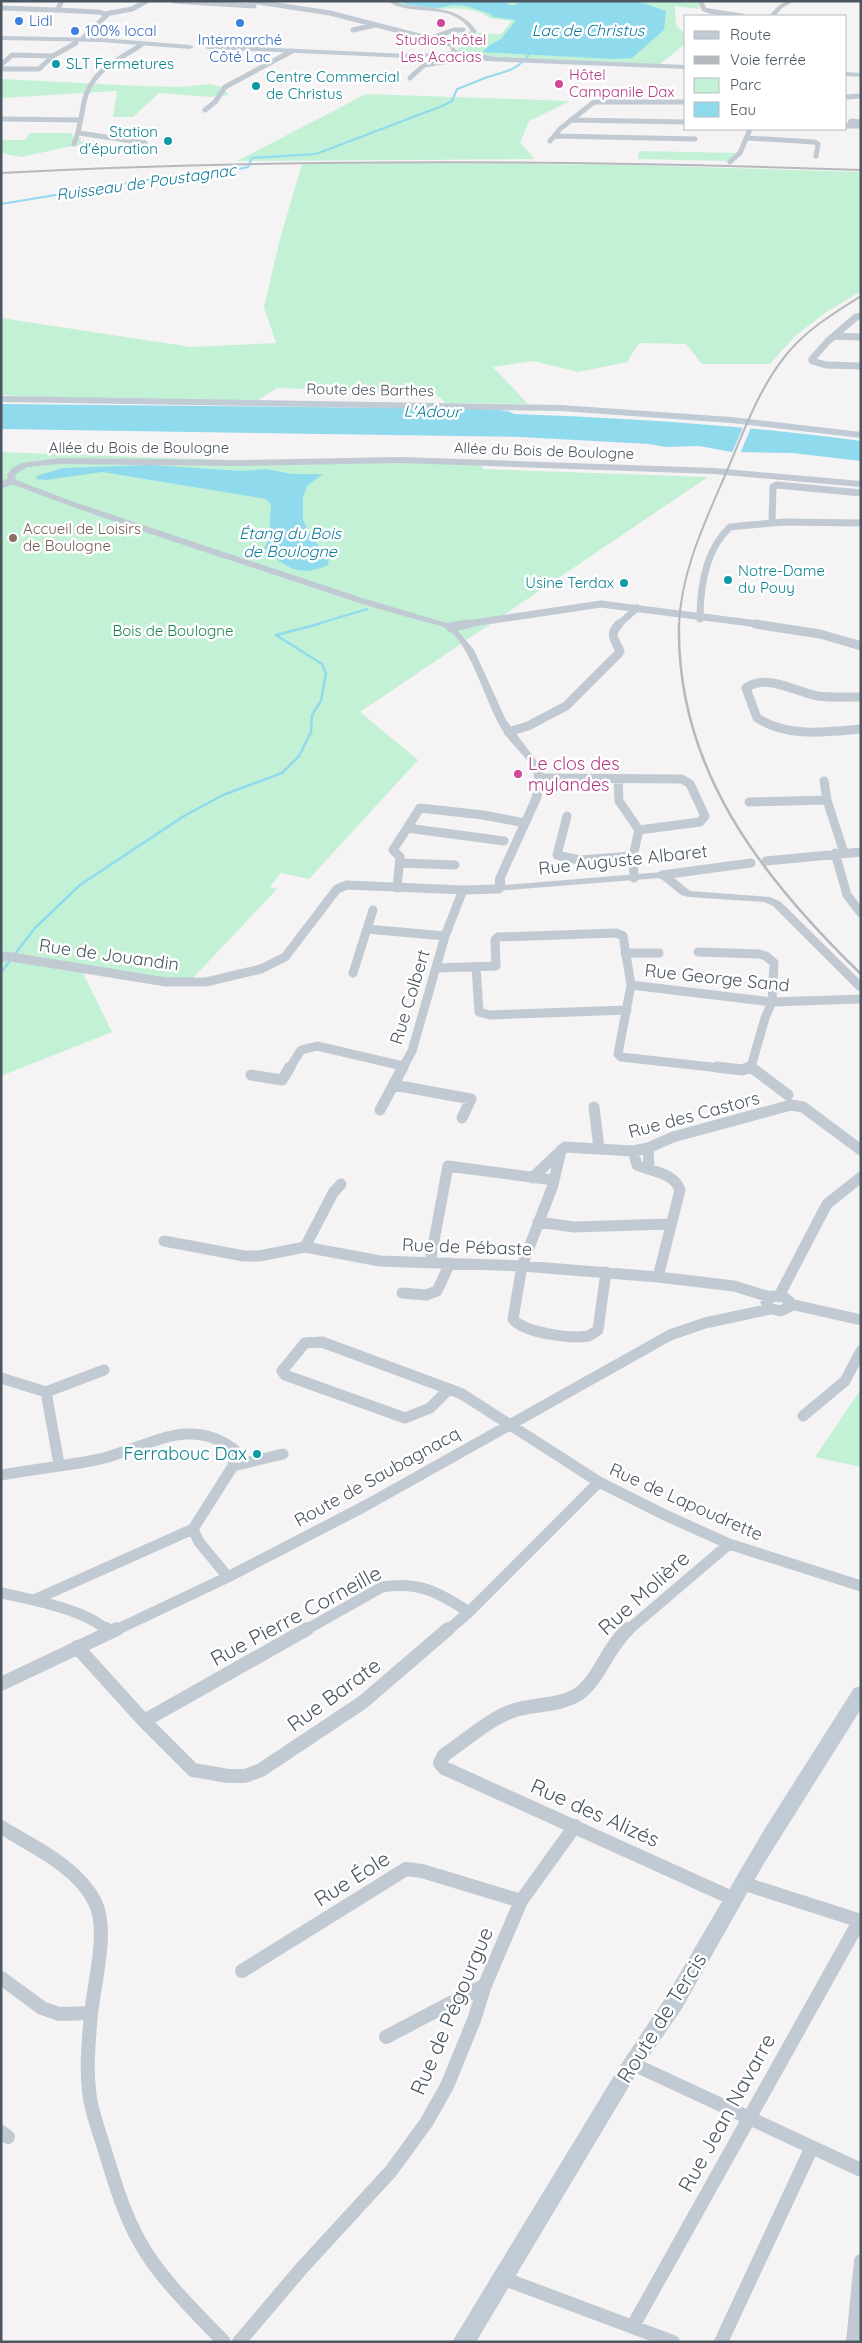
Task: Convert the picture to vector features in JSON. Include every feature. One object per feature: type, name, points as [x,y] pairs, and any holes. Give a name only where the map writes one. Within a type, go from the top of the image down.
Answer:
[{"type":"main road","points":[[1,38],[408,56],[454,54],[495,59],[684,67]]},
{"type":"main road","points":[[80,41],[160,45]]},
{"type":"main road","points":[[847,74],[861,75]]},
{"type":"main road","name":"Route des Barthes","points":[[1,399],[368,406],[506,406],[611,411],[765,423],[861,435]]},
{"type":"main road","name":"Route de Tercis","points":[[463,2342],[633,2064],[645,2049],[720,1927],[738,1891],[861,1693]]},
{"type":"street","points":[[56,10],[62,1]]},
{"type":"street","points":[[1,8],[105,14],[132,9],[147,1]]},
{"type":"street","points":[[174,1],[254,3],[321,12],[431,38],[454,54]]},
{"type":"street","points":[[391,1],[402,7],[431,8],[452,16],[470,26],[474,31],[450,61],[424,65],[410,78]]},
{"type":"street","points":[[700,1],[702,6],[708,11],[735,15]]},
{"type":"street","points":[[773,15],[780,7],[791,1]]},
{"type":"street","points":[[1,69],[35,70],[41,67],[53,56],[80,41],[107,16],[105,14]]},
{"type":"street","points":[[353,30],[376,25]]},
{"type":"street","points":[[431,38],[454,30],[463,30]]},
{"type":"street","points":[[74,144],[79,133],[92,80],[99,73],[141,45]]},
{"type":"street","points":[[205,110],[218,98],[225,87],[292,50]]},
{"type":"street","points":[[1,65],[12,55],[53,56]]},
{"type":"street","points":[[849,97],[861,96]]},
{"type":"street","points":[[684,102],[598,102],[591,104],[552,138],[695,139]]},
{"type":"street","points":[[1,119],[81,120]]},
{"type":"street","points":[[571,120],[684,122]]},
{"type":"street","points":[[661,139],[662,121]]},
{"type":"street","points":[[730,162],[740,153],[750,130]]},
{"type":"street","points":[[79,133],[115,137],[144,143]]},
{"type":"street","points":[[748,138],[814,142],[818,144],[816,156]]},
{"type":"street","points":[[861,316],[834,336],[812,359],[812,362],[826,365],[861,366]]},
{"type":"street","points":[[834,336],[861,337]]},
{"type":"street","name":"Allée du Bois de Boulogne","points":[[12,481],[11,475],[14,470],[25,464],[60,460],[237,463],[401,460],[525,463],[750,473],[861,484]]},
{"type":"street","points":[[1,485],[12,481],[71,504],[256,564],[356,599],[450,627],[459,635],[472,654],[508,732],[536,767],[542,778],[541,785],[500,878],[499,889]]},
{"type":"street","points":[[772,523],[773,487],[777,485],[861,493]]},
{"type":"street","points":[[700,619],[701,586],[712,553],[725,530],[735,526],[772,523],[861,523]]},
{"type":"street","points":[[450,627],[588,605],[610,604],[700,619],[817,633],[861,646]]},
{"type":"street","points":[[508,732],[528,726],[566,706],[575,698],[619,654],[620,651],[612,635],[613,630],[637,608]]},
{"type":"street","points":[[861,697],[813,695],[771,682],[754,683],[746,688],[757,718],[775,727],[814,732],[861,729]]},
{"type":"street","points":[[542,778],[682,779],[690,784],[705,816],[700,822],[639,830]]},
{"type":"street","points":[[618,779],[619,801],[639,830],[634,856],[634,878]]},
{"type":"street","points":[[824,781],[847,895],[861,913]]},
{"type":"street","points":[[749,802],[827,800]]},
{"type":"street","points":[[397,888],[400,857],[393,850],[417,810],[425,807],[525,823]]},
{"type":"street","points":[[567,816],[557,855],[579,860],[634,856]]},
{"type":"street","points":[[407,828],[504,841]]},
{"type":"street","points":[[766,861],[861,852]]},
{"type":"street","points":[[400,863],[455,865]]},
{"type":"street","name":"Rue Auguste Albaret","points":[[499,889],[634,878],[751,863]]},
{"type":"street","points":[[662,875],[670,879],[678,889],[688,894],[756,897],[777,904],[861,988]]},
{"type":"street","name":"Rue de Jouandin","points":[[3,957],[166,982],[206,982],[260,969],[285,957],[341,886],[463,890],[499,889]]},
{"type":"street","name":"Rue Colbert","points":[[380,1110],[412,1051],[445,936],[463,890]]},
{"type":"street","points":[[353,973],[373,910]]},
{"type":"street","points":[[367,929],[445,936]]},
{"type":"street","points":[[436,968],[496,966],[494,940],[498,937],[616,933],[623,936],[631,985],[618,1054],[621,1057],[742,1070],[751,1068],[788,1095]]},
{"type":"street","points":[[626,953],[659,952]]},
{"type":"street","points":[[698,952],[736,952],[763,955],[774,963],[772,1002],[765,1018],[751,1068]]},
{"type":"street","points":[[476,967],[479,1012],[490,1015],[627,1010]]},
{"type":"street","name":"Rue George Sand","points":[[631,985],[772,1002],[861,999]]},
{"type":"street","points":[[251,1075],[282,1080],[301,1050],[317,1046],[403,1066]]},
{"type":"street","points":[[394,1085],[471,1099],[462,1118]]},
{"type":"street","name":"Rue des Castors","points":[[561,1149],[572,1146],[633,1151],[648,1148],[673,1137],[798,1105],[803,1106],[861,1150]]},
{"type":"street","points":[[594,1107],[599,1148]]},
{"type":"street","points":[[648,1148],[649,1169]]},
{"type":"street","points":[[532,1178],[561,1149]]},
{"type":"street","points":[[561,1149],[553,1180],[522,1266],[513,1319],[515,1324],[525,1330],[589,1336],[598,1330],[606,1272]]},
{"type":"street","points":[[633,1151],[637,1165],[671,1177],[678,1184],[680,1190],[658,1277]]},
{"type":"street","points":[[430,1262],[448,1166],[553,1180]]},
{"type":"street","points":[[773,1301],[827,1204],[861,1177]]},
{"type":"street","points":[[305,1247],[333,1193],[341,1184]]},
{"type":"street","points":[[538,1222],[574,1228],[670,1224]]},
{"type":"street","name":"Rue de Pébaste","points":[[164,1241],[244,1256],[259,1256],[305,1247],[380,1261],[522,1266],[658,1277],[734,1286],[752,1290],[773,1301],[788,1299],[790,1304]]},
{"type":"street","points":[[402,1293],[426,1295],[437,1291],[450,1263]]},
{"type":"street","name":"Route de Saubagnacq","points":[[1,1684],[228,1577],[365,1506],[670,1335],[773,1301],[784,1310],[790,1304]]},
{"type":"street","points":[[790,1304],[859,1318]]},
{"type":"street","name":"Rue de Lapoudrette","points":[[449,1389],[438,1402],[419,1413],[405,1418],[285,1375],[283,1367],[305,1343],[322,1342],[449,1389],[462,1394],[598,1482],[729,1544],[861,1586]]},
{"type":"street","points":[[804,1416],[845,1380],[861,1351]]},
{"type":"street","points":[[1,1378],[46,1392],[104,1370]]},
{"type":"street","points":[[46,1392],[59,1464]]},
{"type":"street","points":[[1,1475],[113,1456],[158,1438],[174,1434],[195,1434],[214,1437],[226,1442],[235,1450],[234,1466],[193,1529],[34,1600]]},
{"type":"street","points":[[234,1466],[283,1454]]},
{"type":"street","name":"Rue Barate","points":[[78,1647],[144,1721],[193,1770],[206,1774],[245,1776],[261,1770],[363,1702],[469,1612],[598,1482]]},
{"type":"street","points":[[193,1529],[199,1542],[228,1577]]},
{"type":"street","name":"Rue Molière","points":[[440,1762],[444,1755],[504,1714],[521,1709],[551,1705],[570,1699],[585,1689],[595,1677],[612,1645],[729,1544]]},
{"type":"street","name":"Rue Pierre Corneille","points":[[144,1721],[382,1587],[397,1584],[423,1586],[435,1590],[469,1612]]},
{"type":"street","points":[[1,1594],[34,1600],[93,1619],[100,1623],[109,1633]]},
{"type":"street","name":"Rue des Alizés","points":[[440,1762],[444,1768],[575,1826],[738,1891],[860,1920]]},
{"type":"street","name":"Rue de Pégourgue","points":[[239,2342],[301,2269],[391,2171],[412,2144],[447,2086],[474,2020],[485,1985],[521,1901],[575,1826]]},
{"type":"street","points":[[1,1827],[54,1860],[84,1884],[96,1903],[100,1918],[91,2013],[88,2071],[90,2101],[121,2203],[149,2257],[198,2315],[224,2342]]},
{"type":"street","name":"Rue Éole","points":[[242,1971],[406,1869],[422,1871],[521,1901]]},
{"type":"street","name":"Rue Jean Navarre","points":[[634,2326],[748,2118],[860,1920]]},
{"type":"street","points":[[1,1978],[42,2008],[59,2014],[91,2013]]},
{"type":"street","points":[[386,2037],[485,1985]]},
{"type":"street","points":[[633,2064],[811,2149],[861,2170]]},
{"type":"street","points":[[721,2342],[811,2149]]},
{"type":"street","points":[[853,2342],[861,2261]]},
{"type":"street","points":[[502,2278],[634,2326],[672,2342]]},
{"type":"green space","name":"Lac de Christus","points":[[392,1],[698,1],[699,9],[675,6],[676,25],[684,33],[684,45],[659,65],[506,58],[459,51],[457,46],[478,33],[501,34],[512,21],[489,18],[481,13],[470,10],[403,6]]},
{"type":"green space","points":[[1,79],[181,87],[210,84],[222,87],[229,95],[211,97],[159,93],[133,117],[113,117],[117,91],[1,98]]},
{"type":"green space","points":[[366,94],[570,101],[529,121],[520,143],[535,159],[237,161]]},
{"type":"green space","points":[[30,133],[71,133],[74,138],[81,138],[81,142],[98,141],[97,143],[67,147],[22,157],[1,153],[1,140],[25,140]]},
{"type":"green space","points":[[639,151],[737,153],[729,161],[638,159]]},
{"type":"green space","points":[[302,164],[629,165],[861,172],[861,291],[825,313],[794,337],[770,364],[702,364],[686,344],[639,343],[627,362],[578,372],[533,361],[493,367],[528,404],[446,403],[434,393],[277,388],[255,402],[87,400],[1,395],[1,318],[191,347],[276,343],[264,307],[280,239]]},
{"type":"green space","name":"Bois de Boulogne","points":[[1,452],[334,464],[403,462],[481,464],[483,469],[708,477],[360,712],[418,760],[309,879],[281,873],[270,887],[277,889],[191,980],[166,980],[80,967],[112,1032],[1,1076]]},
{"type":"green space","points":[[861,1389],[861,1467],[815,1457]]},
{"type":"water","name":"Lac de Christus","points":[[400,1],[507,1],[509,5],[516,5],[517,3],[513,1],[637,1],[666,11],[664,30],[632,58],[614,59],[482,52],[501,39],[516,20],[493,17],[491,14],[466,6],[453,5],[438,8],[405,4]]},
{"type":"water","points":[[1,407],[432,412],[647,420],[861,441],[861,461],[792,453],[732,452],[699,446],[666,447],[649,444],[520,437],[1,429]]},
{"type":"water","name":"Étang du Bois de Boulogne","points":[[151,465],[242,471],[266,469],[292,474],[323,474],[307,486],[303,497],[303,520],[312,538],[329,557],[328,565],[309,571],[293,569],[279,561],[264,548],[269,539],[271,504],[266,499],[102,472],[46,480],[36,479],[37,476],[62,468]]},
{"type":"pier","points":[[744,425],[752,425],[740,454],[731,455]]},
{"type":"waterway","name":"Ruisseau de Poustagnac","points":[[1,204],[183,174],[229,171],[248,167],[252,158],[316,154],[442,106],[452,101],[457,89],[513,69],[522,63],[530,53]]},
{"type":"waterway","name":"L'Adour","points":[[1,407],[487,412],[508,414]]},
{"type":"waterway","points":[[314,625],[367,609]]},
{"type":"waterway","points":[[14,955],[35,928],[80,885],[184,816],[223,795],[282,773],[299,756],[311,732],[312,715],[321,701],[326,674],[322,664],[276,635],[319,624]]},
{"type":"waterway","points":[[1,973],[11,959]]},
{"type":"railway","points":[[1,173],[216,165],[431,162],[646,164],[861,170]]},
{"type":"railway","points":[[679,625],[685,584],[696,544],[747,423],[768,380],[786,355],[802,338],[821,322],[861,296]]},
{"type":"railway","points":[[679,625],[682,677],[692,726],[709,773],[732,817],[759,859],[790,899],[861,974]]},
{"type":"place","name":"Lidl","points":[[19,21]]},
{"type":"place","name":"Intermarché Côté Lac","points":[[240,23]]},
{"type":"place","name":"Studios-hôtel Les Acacias","points":[[441,23]]},
{"type":"place","name":"100% local","points":[[75,31]]},
{"type":"place","name":"SLT Fermetures","points":[[56,64]]},
{"type":"place","name":"Hôtel Campanile Dax","points":[[559,84]]},
{"type":"place","name":"Centre Commercial de Christus","points":[[256,86]]},
{"type":"place","name":"Station d'épuration","points":[[168,141]]},
{"type":"place","name":"Accueil de Loisirs de Boulogne","points":[[13,538]]},
{"type":"place","name":"Notre-Dame du Pouy","points":[[728,580]]},
{"type":"place","name":"Usine Terdax","points":[[624,583]]},
{"type":"place","name":"Le clos des mylandes","points":[[518,774]]},
{"type":"place","name":"Ferrabouc Dax","points":[[257,1454]]}]
